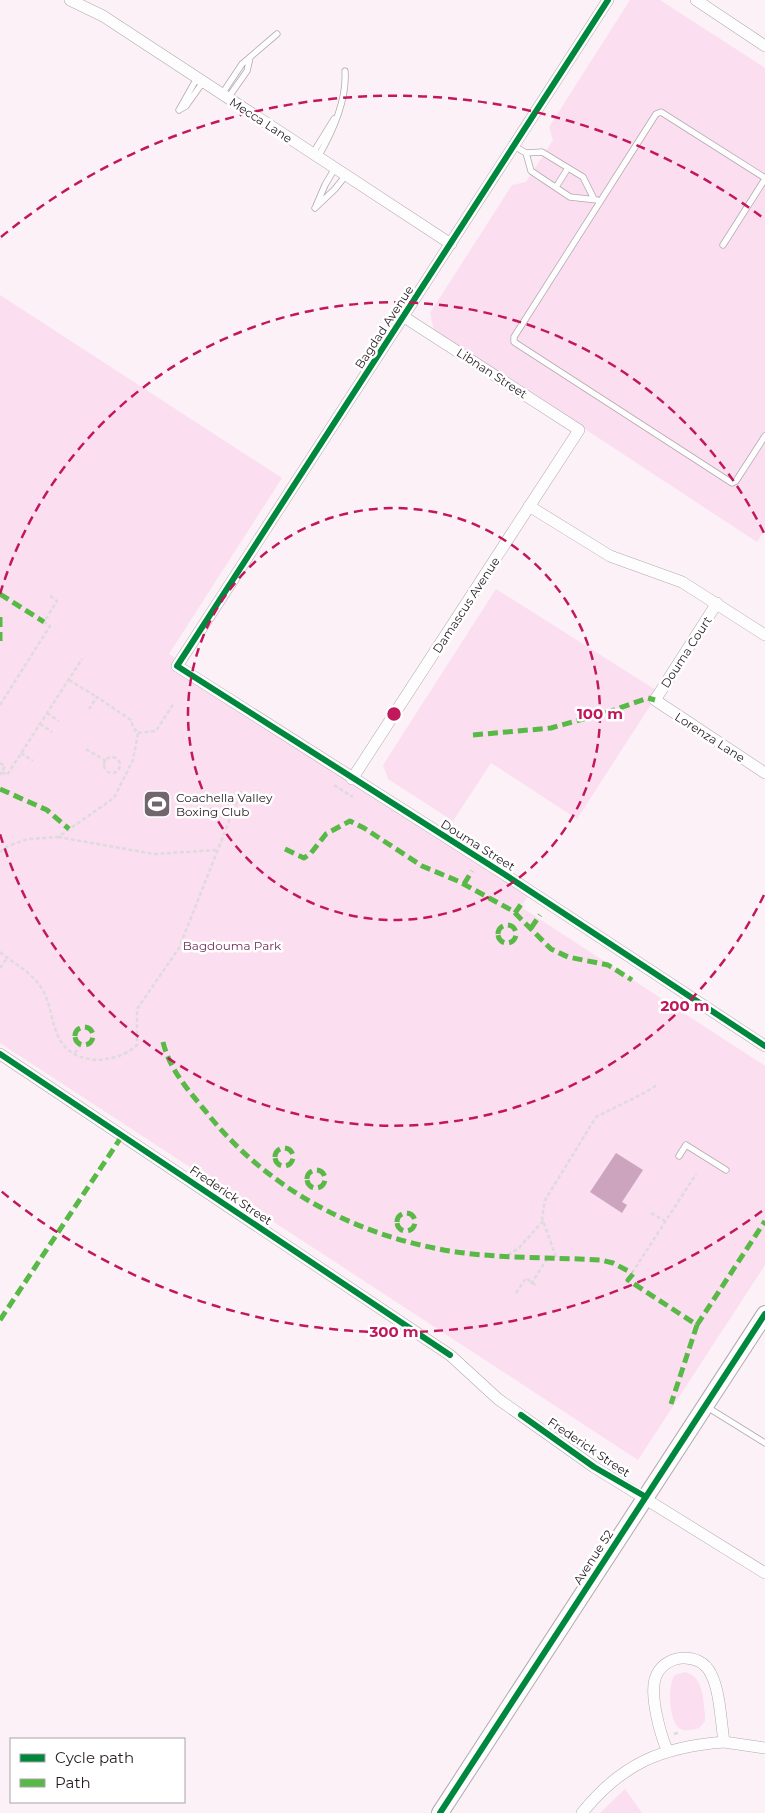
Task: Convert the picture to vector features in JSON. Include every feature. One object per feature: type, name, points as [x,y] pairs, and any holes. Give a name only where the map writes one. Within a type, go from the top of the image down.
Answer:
[{"type":"main road","name":"Avenue 52","points":[[440,1813],[765,1314]]},
{"type":"street","name":"Mecca Lane","points":[[70,0],[103,16],[451,244]]},
{"type":"street","name":"Bagdad Avenue","points":[[177,666],[608,0]]},
{"type":"street","points":[[696,0],[765,46]]},
{"type":"street","name":"Libnan Street","points":[[404,316],[579,430]]},
{"type":"street","name":"Damascus Avenue","points":[[352,779],[579,430]]},
{"type":"street","points":[[530,506],[595,549],[682,582],[765,635]]},
{"type":"street","name":"Douma Court","points":[[655,700],[717,604]]},
{"type":"street","name":"Douma Street","points":[[177,666],[504,874],[765,1046]]},
{"type":"street","name":"Lorenza Lane","points":[[655,700],[765,773]]},
{"type":"street","name":"Frederick Street","points":[[0,1054],[450,1355],[498,1399],[594,1466],[765,1573]]},
{"type":"street","points":[[667,1750],[661,1735],[653,1690],[655,1678],[660,1668],[669,1661],[680,1657],[692,1658],[703,1663],[711,1673],[724,1742]]},
{"type":"street","points":[[582,1813],[596,1796],[620,1775],[648,1758],[667,1750],[724,1742],[765,1748]]},
{"type":"lane","points":[[225,96],[247,70],[250,58],[277,34]]},
{"type":"lane","points":[[315,155],[333,132],[342,97],[345,71]]},
{"type":"lane","points":[[200,80],[186,106],[179,110],[200,80]]},
{"type":"lane","points":[[723,245],[765,179],[661,112],[656,114],[597,200],[514,337],[514,342],[732,483],[736,481],[765,436]]},
{"type":"lane","points":[[514,146],[526,153],[542,152],[583,177],[597,200]]},
{"type":"lane","points":[[526,153],[530,171],[570,197],[597,200]]},
{"type":"lane","points":[[336,168],[325,185],[315,208],[346,175]]},
{"type":"lane","points":[[556,187],[568,168]]},
{"type":"lane","points":[[679,1156],[686,1145],[726,1170]]},
{"type":"lane","points":[[706,1406],[765,1444]]},
{"type":"path","points":[[0,705],[2,699],[50,626],[44,622],[57,601],[49,595]]},
{"type":"path","points":[[0,763],[5,766],[1,773],[7,775],[82,659]]},
{"type":"path","points":[[69,680],[131,720],[132,727],[138,733]]},
{"type":"path","points":[[89,709],[97,697]]},
{"type":"path","points":[[138,733],[156,731],[174,703]]},
{"type":"path","points":[[47,713],[59,721]]},
{"type":"path","points":[[40,724],[52,732]]},
{"type":"path","points":[[58,837],[114,798],[133,760],[138,733]]},
{"type":"path","points":[[86,749],[106,761]]},
{"type":"path","points":[[21,753],[33,760]]},
{"type":"path","points":[[109,758],[116,759],[119,762],[119,769],[109,773],[104,768],[106,761],[109,758]]},
{"type":"path","points":[[119,769],[127,774]]},
{"type":"path","points":[[334,785],[353,797]]},
{"type":"path","points":[[0,952],[21,966],[42,988],[47,997],[59,1038],[68,1049],[91,1060],[106,1060],[121,1056],[137,1045],[137,1009],[179,948],[240,791]]},
{"type":"path","points":[[0,852],[8,846],[28,839],[58,837],[154,854],[216,850]]},
{"type":"path","points":[[0,968],[7,958]]},
{"type":"path","points":[[75,1053],[81,1044]]},
{"type":"path","points":[[556,1257],[543,1221],[545,1200],[596,1117],[657,1085]]},
{"type":"path","points":[[632,1274],[696,1174]]},
{"type":"path","points":[[651,1213],[665,1222]]},
{"type":"path","points":[[508,1255],[519,1248],[543,1221]]},
{"type":"path","points":[[531,1283],[548,1257]]},
{"type":"path","points":[[516,1293],[526,1278],[537,1286]]},
{"type":"green space","points":[[630,0],[660,0],[765,68],[765,530],[757,542],[434,330],[430,313],[512,185],[526,182],[553,140],[549,127]]},
{"type":"green space","name":"Bagdouma Park","points":[[0,295],[282,478],[169,654],[531,891],[521,907],[765,1066],[765,1265],[638,1460],[0,1043]]},
{"type":"green space","points":[[496,589],[659,692],[577,819],[491,763],[453,821],[388,779],[383,765]]},
{"type":"green space","points":[[685,1672],[696,1679],[699,1684],[703,1696],[705,1715],[705,1721],[699,1728],[689,1730],[681,1729],[676,1724],[670,1702],[672,1680],[675,1675]]},
{"type":"green space","points":[[625,1789],[642,1813],[600,1813]]},
{"type":"shaded area","points":[[616,1153],[643,1170],[622,1202],[627,1205],[622,1213],[590,1192]]},
{"type":"marked path","points":[[0,594],[44,622]]},
{"type":"marked path","points":[[0,617],[0,641]]},
{"type":"marked path","points":[[473,735],[551,728],[605,713],[648,698],[655,700]]},
{"type":"marked path","points":[[0,789],[47,810],[69,829]]},
{"type":"marked path","points":[[285,849],[304,858],[311,853],[326,834],[350,821],[422,866],[458,881],[513,911],[551,949],[568,957],[608,965],[632,980]]},
{"type":"marked path","points":[[464,884],[472,871]]},
{"type":"marked path","points":[[515,913],[522,903]]},
{"type":"marked path","points":[[531,928],[540,915]]},
{"type":"marked path","points":[[507,925],[513,928],[516,934],[513,940],[507,943],[501,940],[498,934],[501,928],[507,925]]},
{"type":"marked path","points":[[84,1027],[90,1030],[93,1036],[90,1042],[84,1045],[78,1042],[75,1036],[78,1030],[84,1027]]},
{"type":"marked path","points":[[163,1042],[166,1053],[182,1082],[234,1143],[285,1186],[343,1219],[374,1231],[439,1249],[478,1255],[601,1260],[613,1263],[632,1273]]},
{"type":"marked path","points":[[0,1320],[122,1136]]},
{"type":"marked path","points":[[284,1148],[290,1151],[293,1157],[290,1163],[284,1166],[278,1163],[275,1157],[278,1151],[284,1148]]},
{"type":"marked path","points":[[316,1170],[322,1173],[325,1179],[322,1185],[316,1188],[310,1185],[307,1179],[310,1173],[316,1170]]},
{"type":"marked path","points":[[406,1213],[412,1216],[415,1222],[412,1228],[406,1231],[400,1228],[397,1222],[400,1216],[406,1213]]},
{"type":"marked path","points":[[697,1325],[765,1221]]},
{"type":"marked path","points":[[633,1274],[628,1280],[697,1325],[671,1404]]},
{"type":"cycle path","points":[[608,0],[177,666],[504,874],[765,1046]]},
{"type":"cycle path","points":[[0,1054],[450,1355]]},
{"type":"cycle path","points":[[440,1813],[765,1314]]},
{"type":"cycle path","points":[[521,1415],[594,1467],[646,1497]]},
{"type":"place","name":"Coachella Valley Boxing Club","points":[[157,804]]}]
